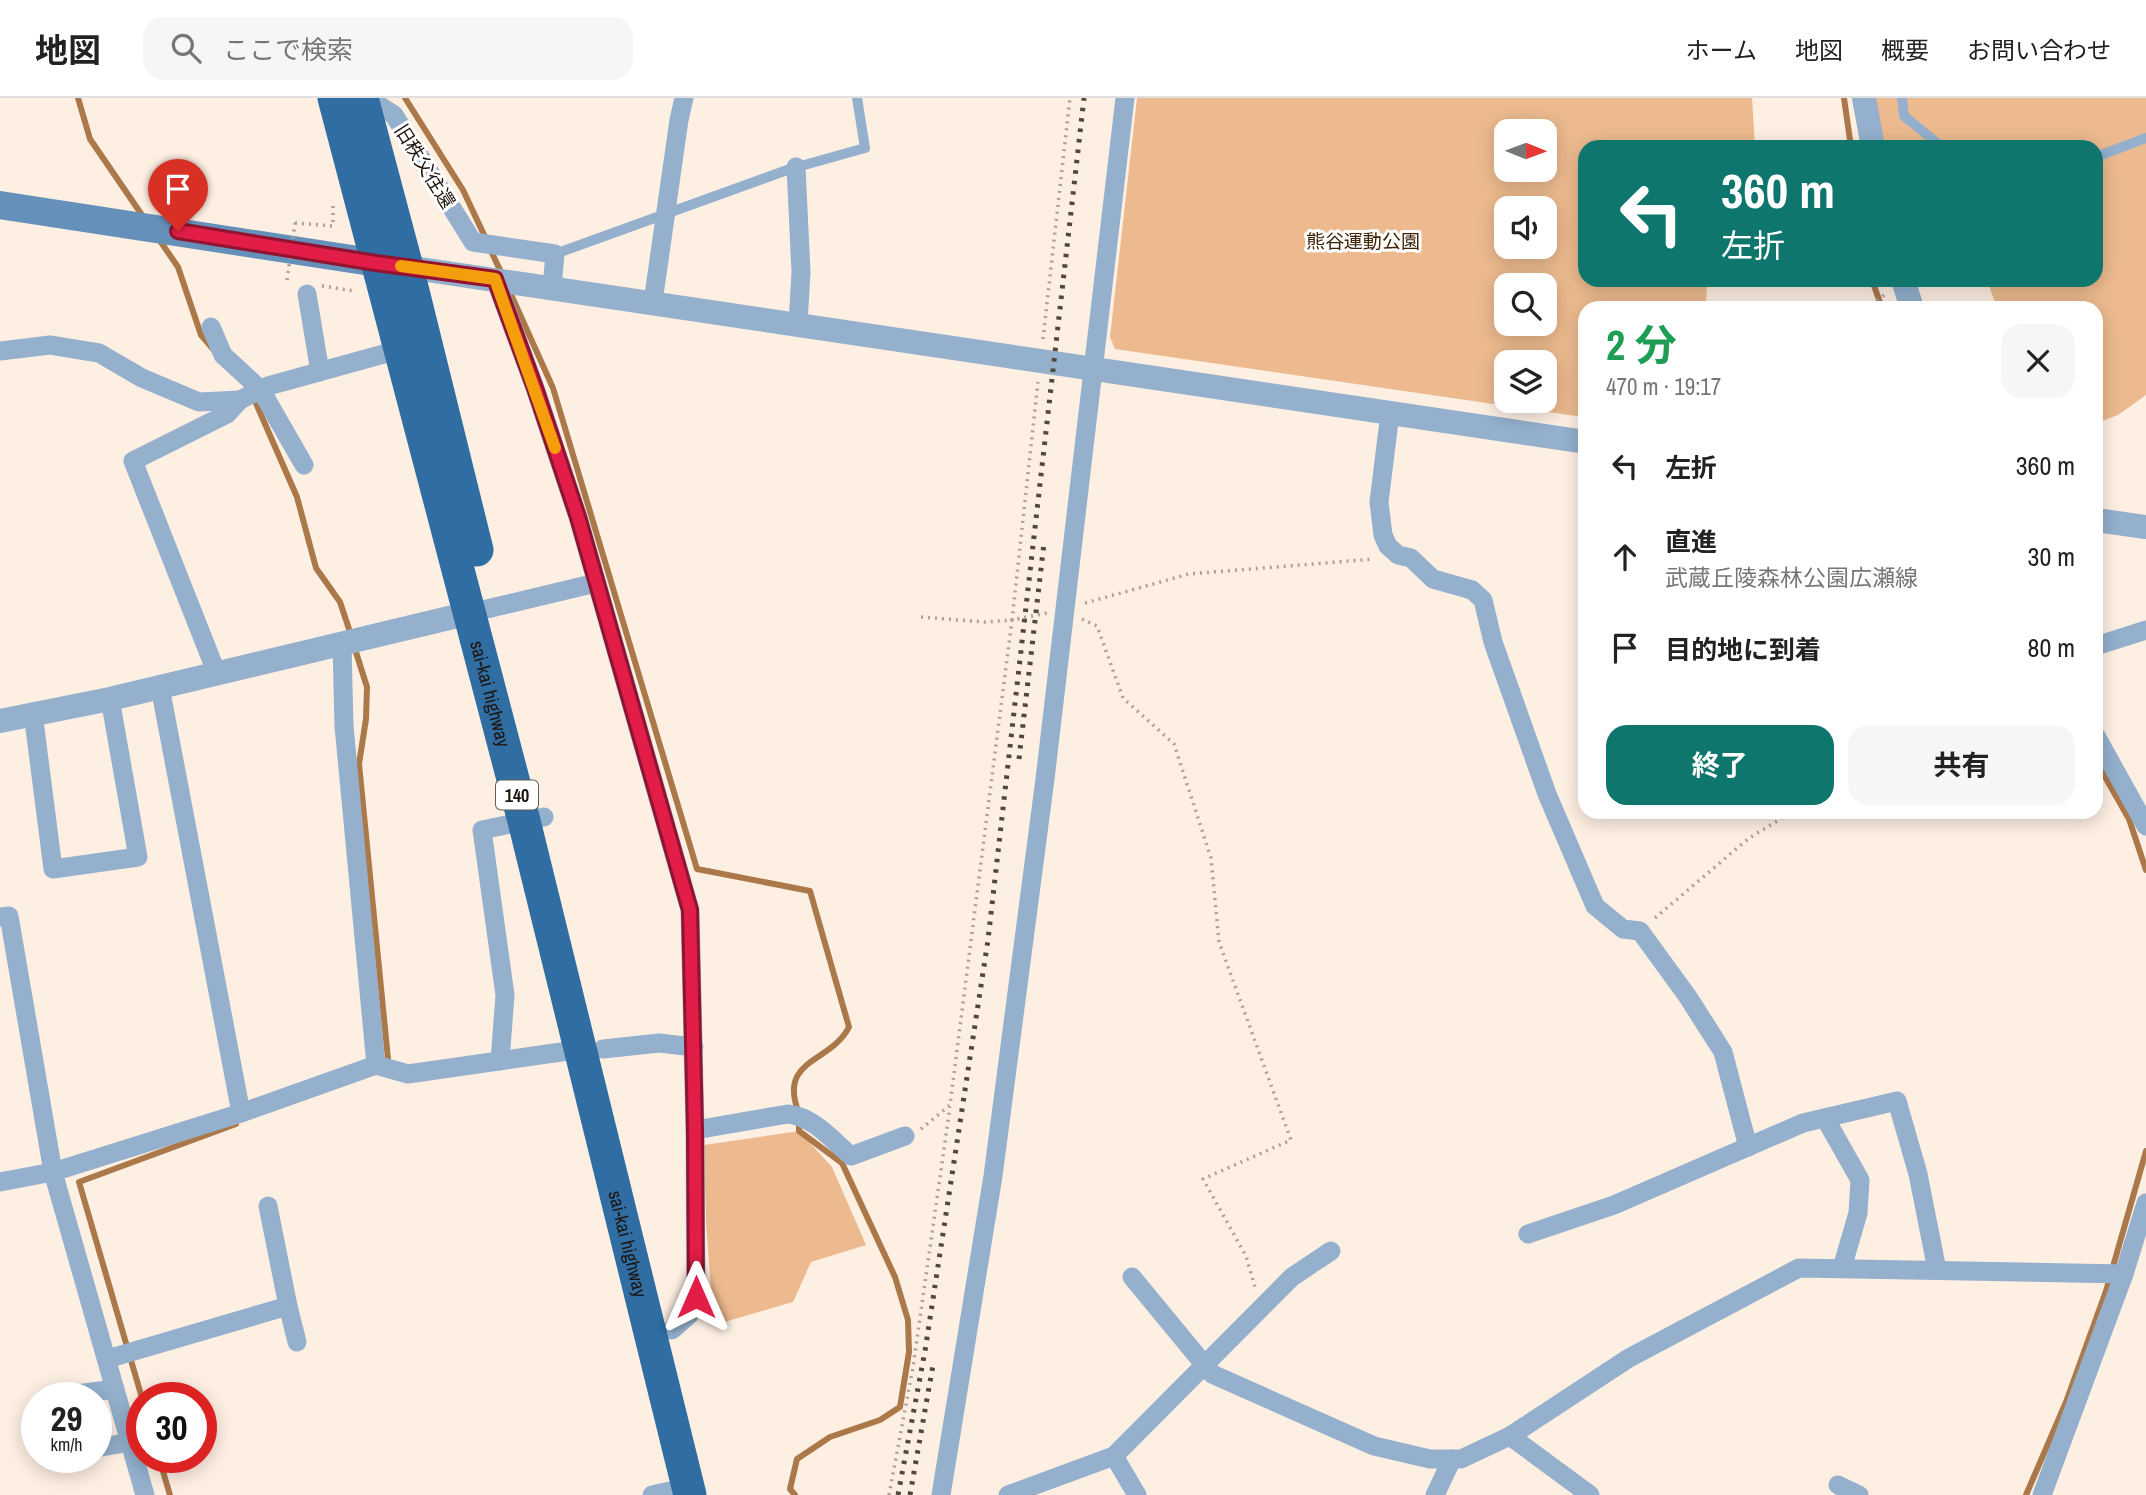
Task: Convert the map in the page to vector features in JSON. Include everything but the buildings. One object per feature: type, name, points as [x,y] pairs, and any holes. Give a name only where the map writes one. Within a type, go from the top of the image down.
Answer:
[{"type":"highway","name":"sai-kai highway","points":[[334,98],[392,265]]},
{"type":"highway","name":"sai-kai highway","points":[[362,98],[392,265],[592,1049],[697,1492]]},
{"type":"highway","name":"sai-kai highway","points":[[592,1049],[671,1330],[697,1492]]},
{"type":"main road","points":[[0,205],[392,265]]},
{"type":"street","name":"旧秩父往還","points":[[368,98],[394,114],[473,243],[555,254]]},
{"type":"street","points":[[653,302],[684,98]]},
{"type":"street","points":[[941,1495],[993,1176],[1065,610],[1125,98]]},
{"type":"street","points":[[1864,98],[1871,140]]},
{"type":"street","points":[[796,167],[801,272],[798,324]]},
{"type":"street","points":[[552,287],[555,254]]},
{"type":"street","points":[[392,265],[1578,441]]},
{"type":"street","points":[[507,280],[539,401],[578,517],[690,910],[696,1297],[689,1315],[671,1330]]},
{"type":"street","points":[[307,293],[320,372]]},
{"type":"street","points":[[211,327],[223,355],[261,390],[304,465]]},
{"type":"street","points":[[0,351],[50,345],[99,352],[142,378],[200,402],[240,400],[261,390],[413,346]]},
{"type":"street","points":[[217,674],[133,461],[228,414],[240,400]]},
{"type":"street","points":[[1390,413],[1379,502],[1383,535],[1388,546],[1398,555],[1411,558],[1433,579],[1472,590],[1483,600],[1493,642],[1547,794],[1595,906],[1623,929],[1640,931],[1688,997],[1723,1052],[1748,1147]]},
{"type":"street","points":[[2103,521],[2146,527]]},
{"type":"street","points":[[0,721],[110,699],[596,583]]},
{"type":"street","points":[[2103,644],[2146,630]]},
{"type":"street","points":[[342,645],[344,726],[376,1065]]},
{"type":"street","points":[[160,687],[241,1113]]},
{"type":"street","points":[[33,713],[53,869],[138,857],[110,699]]},
{"type":"street","points":[[2103,749],[2146,826]]},
{"type":"street","points":[[500,1061],[505,995],[482,830],[534,819]]},
{"type":"street","points":[[0,918],[9,916],[53,1172],[126,1428]]},
{"type":"street","points":[[0,1182],[53,1172],[241,1113],[376,1065],[408,1074],[592,1049],[659,1043],[694,1047]]},
{"type":"street","points":[[1528,1234],[1614,1205],[1803,1123],[1897,1101],[1918,1174],[1937,1270]]},
{"type":"street","points":[[695,1130],[788,1114],[799,1115],[816,1125],[851,1156],[905,1136]]},
{"type":"street","points":[[1825,1118],[1860,1180],[1858,1213],[1842,1268]]},
{"type":"street","points":[[2042,1495],[2123,1274],[2146,1203]]},
{"type":"street","points":[[268,1206],[297,1342]]},
{"type":"street","points":[[1008,1495],[1114,1456],[1292,1277],[1331,1251]]},
{"type":"street","points":[[1132,1277],[1212,1374],[1374,1446],[1430,1459],[1461,1459],[1510,1436],[1629,1358],[1799,1268],[2123,1274]]},
{"type":"street","points":[[107,1359],[288,1306]]},
{"type":"street","points":[[1510,1436],[1590,1495]]},
{"type":"street","points":[[1114,1456],[1137,1495]]},
{"type":"street","points":[[1435,1495],[1452,1459]]},
{"type":"street","points":[[139,1473],[145,1495]]},
{"type":"street","points":[[1838,1485],[1860,1495]]},
{"type":"street","points":[[652,1495],[697,1492]]},
{"type":"lane","points":[[555,254],[796,167],[865,148],[857,98]]},
{"type":"lane","points":[[1902,98],[1904,116],[1933,140]]},
{"type":"lane","points":[[2103,153],[2146,138]]},
{"type":"path","points":[[890,1495],[913,1367],[950,1105],[1012,620],[1070,98]]},
{"type":"path","points":[[287,280],[295,223],[333,226],[333,202]]},
{"type":"path","points":[[921,617],[985,622],[1012,620],[1065,610],[1189,574],[1374,559],[1388,546]]},
{"type":"path","points":[[1065,610],[1097,626],[1123,698],[1174,744],[1211,858],[1219,942],[1291,1140],[1203,1179],[1246,1256],[1262,1308]]},
{"type":"path","points":[[1640,931],[1749,838],[1780,819]]},
{"type":"path","points":[[905,1136],[923,1128],[950,1105]]},
{"type":"green space","name":"熊谷運動公園","points":[[1137,98],[1752,98],[1755,140],[1578,140],[1578,287],[1707,287],[1706,301],[1578,301],[1578,416],[1555,413],[1557,350],[1494,350],[1494,404],[1115,349],[1110,337]]},
{"type":"green space","points":[[1873,98],[2146,98],[2146,395],[2118,415],[2103,421],[2103,301],[1994,301],[1990,287],[2103,287],[2103,140],[1882,140]]},
{"type":"green space","points":[[799,1131],[832,1167],[866,1245],[811,1262],[793,1302],[714,1325],[706,1224],[704,1145]]},
{"type":"waterway","points":[[78,98],[90,139],[144,218]]},
{"type":"waterway","points":[[405,98],[463,190],[486,239]]},
{"type":"waterway","points":[[1844,98],[1850,140]]},
{"type":"waterway","points":[[158,238],[178,267],[201,335],[213,349]]},
{"type":"waterway","points":[[490,249],[502,274]]},
{"type":"waterway","points":[[1874,287],[1880,301]]},
{"type":"waterway","points":[[509,290],[553,388],[697,869],[810,891],[849,1027],[841,1039],[801,1071],[795,1081],[794,1094],[798,1111]]},
{"type":"waterway","points":[[255,401],[297,497],[316,568],[340,602],[351,635]]},
{"type":"waterway","points":[[354,646],[367,687],[366,719],[359,764],[388,1059],[384,1063]]},
{"type":"waterway","points":[[2103,773],[2129,819],[2146,870]]},
{"type":"waterway","points":[[795,1495],[790,1489],[797,1459],[830,1437],[880,1420],[900,1407],[909,1352],[908,1320],[895,1277],[842,1163],[799,1131],[799,1122]]},
{"type":"waterway","points":[[137,1382],[79,1182],[236,1124]]},
{"type":"waterway","points":[[2026,1495],[2066,1402],[2106,1291],[2146,1151]]},
{"type":"waterway","points":[[163,1473],[170,1495]]},
{"type":"railway","points":[[898,1495],[925,1351],[988,940],[1084,98]]},
{"type":"railway","points":[[1019,759],[1044,543]]},
{"type":"railway","points":[[910,1495],[933,1365]]},
{"type":"slow traffic","points":[[401,266],[495,279],[555,448]]},
{"type":"route","points":[[178,231],[495,279],[578,517],[690,910],[693,966],[696,1297]]}]
